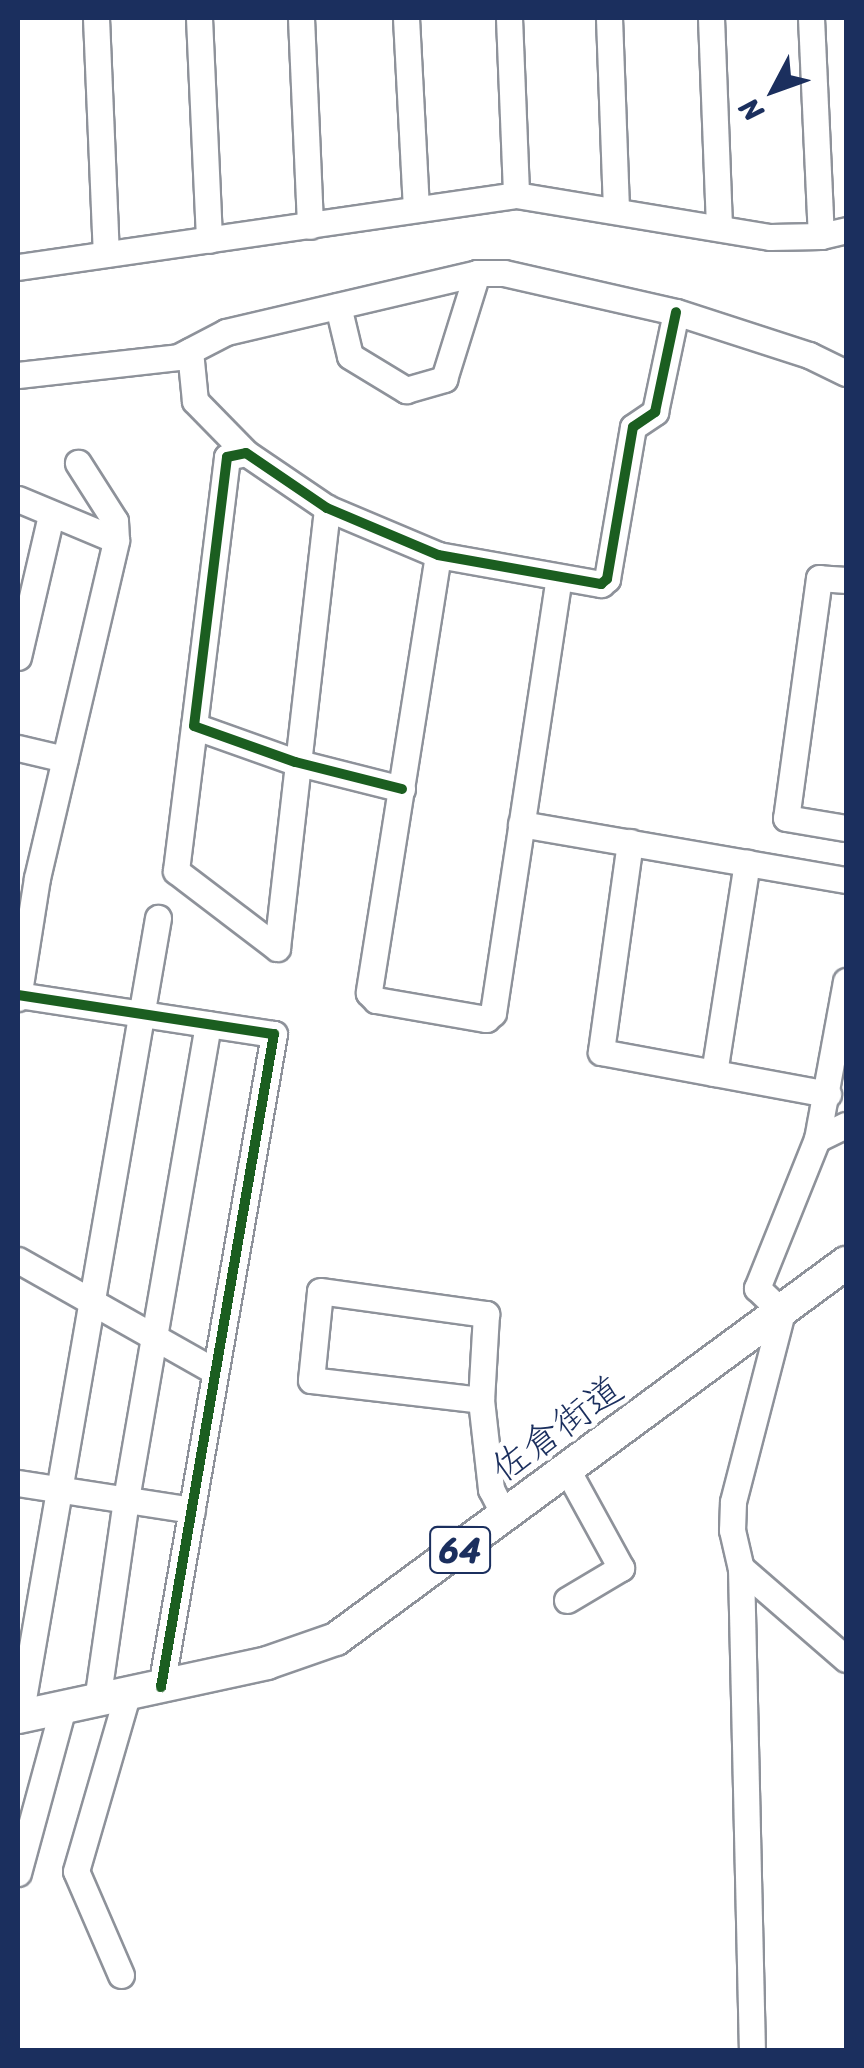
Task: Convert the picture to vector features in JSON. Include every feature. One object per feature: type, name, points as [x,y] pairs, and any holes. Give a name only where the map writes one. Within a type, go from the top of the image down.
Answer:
[{"type":"main road","name":"佐倉街道","points":[[19,1716],[267,1663],[336,1640],[844,1270]]},
{"type":"street","points":[[96,18],[106,254]]},
{"type":"street","points":[[198,18],[209,240]]},
{"type":"street","points":[[302,18],[310,226]]},
{"type":"street","points":[[406,18],[416,209]]},
{"type":"street","points":[[509,18],[516,195]]},
{"type":"street","points":[[609,18],[616,209]]},
{"type":"street","points":[[711,18],[718,228]]},
{"type":"street","points":[[811,18],[821,236]]},
{"type":"street","points":[[18,267],[516,195],[770,236],[821,236],[846,230]]},
{"type":"street","points":[[338,306],[350,356],[406,390],[444,380],[477,273]]},
{"type":"street","points":[[18,375],[178,358],[226,332],[477,273],[504,273],[676,312],[809,355],[846,373]]},
{"type":"street","points":[[190,351],[195,402],[246,453],[328,508],[438,555],[602,584],[607,579],[634,427],[655,412],[676,312]]},
{"type":"street","points":[[246,453],[226,457],[176,871],[277,948],[295,762],[328,508]]},
{"type":"street","points":[[78,463],[115,521],[116,540],[65,760],[27,876],[18,996],[274,1034],[160,1687]]},
{"type":"street","points":[[18,499],[116,540]]},
{"type":"street","points":[[18,656],[51,515]]},
{"type":"street","points":[[438,555],[370,994],[376,1000],[486,1018],[493,1013],[559,578]]},
{"type":"street","points":[[846,580],[820,578],[786,818],[846,828]]},
{"type":"street","points":[[194,726],[202,733],[295,762],[402,789]]},
{"type":"street","points":[[18,748],[65,760]]},
{"type":"street","points":[[520,824],[846,880]]},
{"type":"street","points":[[630,842],[601,1052],[828,1094]]},
{"type":"street","points":[[714,1073],[747,863]]},
{"type":"street","points":[[19,1716],[158,918]]},
{"type":"street","points":[[752,2050],[741,1568],[732,1530],[732,1502],[782,1312],[758,1288],[817,1139],[846,982]]},
{"type":"street","points":[[121,1975],[76,1871],[112,1698],[126,1500],[208,1024]]},
{"type":"street","points":[[817,1139],[846,1125]]},
{"type":"street","points":[[18,1260],[214,1371]]},
{"type":"street","points":[[482,1400],[311,1380],[320,1291],[486,1314],[482,1400],[491,1490],[505,1517]]},
{"type":"street","points":[[566,1600],[620,1568],[568,1470]]},
{"type":"street","points":[[18,1483],[192,1510]]},
{"type":"street","points":[[741,1568],[846,1658]]},
{"type":"street","points":[[18,1873],[64,1707]]},
{"type":"cycle path","points":[[402,789],[295,762],[194,726],[227,457],[246,453],[327,508],[438,555],[601,584],[607,579],[633,427],[655,412],[676,312]]},
{"type":"cycle path","points":[[18,995],[274,1034],[161,1687]]}]
